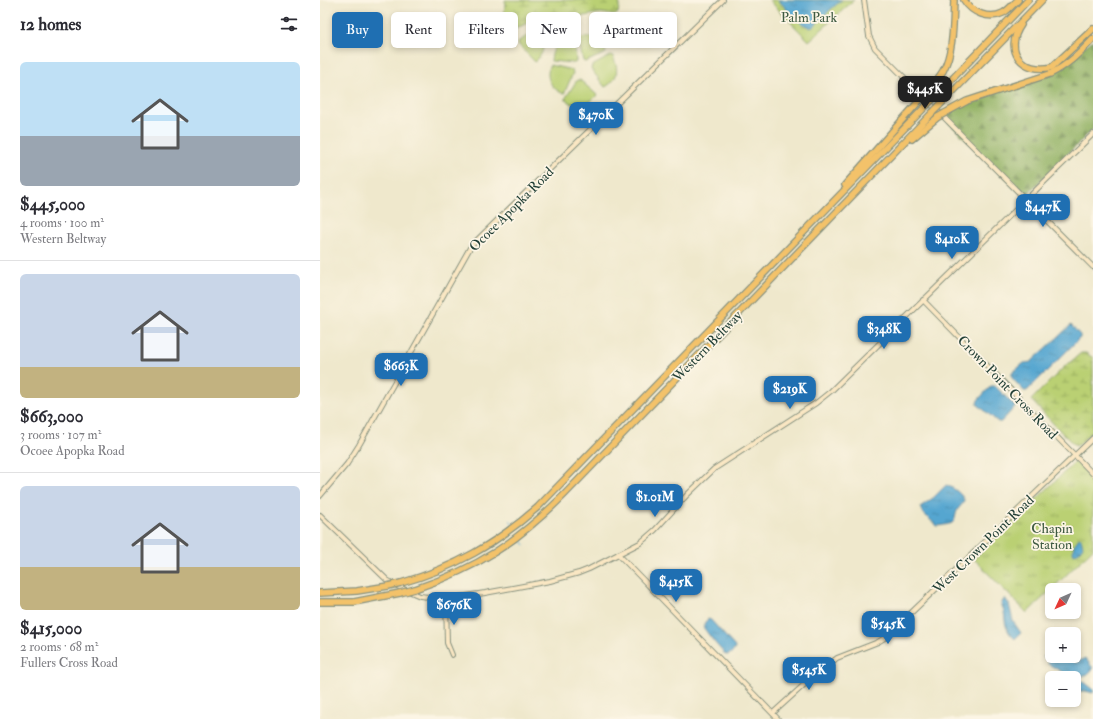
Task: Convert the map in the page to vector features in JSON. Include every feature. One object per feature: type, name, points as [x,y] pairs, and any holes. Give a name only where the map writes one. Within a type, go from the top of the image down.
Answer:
[{"type":"highway","points":[[789,248],[938,78],[948,58],[951,45],[954,0]]},
{"type":"highway","points":[[964,0],[969,8],[979,14],[990,17],[1004,13],[1018,0]]},
{"type":"highway","name":"Western Beltway","points":[[320,602],[354,602],[400,588],[454,564],[484,548],[519,524],[538,507],[1028,0]]},
{"type":"highway","name":"Western Beltway","points":[[320,593],[357,591],[388,586],[415,590],[445,579],[466,569],[488,557],[524,532],[564,495],[1042,0]]},
{"type":"highway","points":[[1028,15],[1019,28],[1014,44],[1016,54],[1022,62],[1037,69],[1052,67],[1093,29]]},
{"type":"highway","points":[[870,178],[938,117],[967,101],[1050,74],[1063,68],[1093,39]]},
{"type":"street","name":"Ocoee Apopka Road","points":[[320,496],[354,453],[471,246],[723,0]]},
{"type":"street","points":[[864,0],[869,36],[873,45],[1093,267]]},
{"type":"street","points":[[320,515],[387,580],[400,588],[420,596],[446,599],[485,593],[566,577],[589,569],[640,543],[648,537],[714,469],[824,398],[1093,134]]},
{"type":"street","name":"Crown Point Cross Road","points":[[923,300],[1093,474]]},
{"type":"street","name":"West Crown Point Road","points":[[772,714],[837,658],[878,642],[886,637],[1093,438]]},
{"type":"street","points":[[618,554],[778,719]]},
{"type":"street","points":[[446,599],[447,643],[452,655]]},
{"type":"green space","points":[[505,0],[620,0],[618,12],[589,12],[589,15],[584,16],[581,16],[581,12],[526,12],[526,24],[518,28],[518,12],[505,12]]},
{"type":"green space","name":"Palm Park","points":[[769,0],[854,0],[809,41]]},
{"type":"green space","points":[[526,37],[526,48],[543,48],[543,51],[535,62],[518,44],[519,41]]},
{"type":"green space","points":[[589,37],[589,48],[604,48],[606,53],[585,62],[583,61],[580,48],[581,38]]},
{"type":"green space","points":[[1093,40],[1093,129],[1026,195],[998,171],[941,115],[967,101],[1050,74]]},
{"type":"green space","points":[[575,48],[576,62],[551,61],[554,49]]},
{"type":"green space","points":[[612,55],[617,69],[613,81],[605,87],[591,69],[592,66]]},
{"type":"green space","points":[[550,65],[572,70],[573,73],[564,94],[556,89],[550,82],[548,70]]},
{"type":"green space","points":[[577,80],[580,80],[597,95],[586,104],[573,104],[565,99]]},
{"type":"green space","points":[[1081,353],[1086,353],[1093,358],[1093,430],[1080,444],[1076,446],[1031,400],[1062,369]]},
{"type":"green space","name":"Chapin Station","points":[[1076,461],[1093,479],[1093,549],[1058,583],[1045,583],[1045,596],[1027,613],[974,559]]},
{"type":"water","points":[[777,0],[842,0],[813,27],[810,28],[793,17]]},
{"type":"water","points":[[1071,325],[1080,335],[1080,338],[1028,390],[1024,391],[1012,378],[1012,373],[1024,363],[1031,362]]},
{"type":"water","points":[[991,386],[996,387],[1015,406],[1001,422],[998,422],[977,404],[978,400]]},
{"type":"water","points":[[946,485],[957,492],[964,499],[964,501],[956,513],[955,519],[952,523],[937,526],[922,512],[920,507],[933,498]]},
{"type":"water","points":[[1079,538],[1081,538],[1083,546],[1078,553],[1074,554],[1074,545]]},
{"type":"water","points":[[1005,598],[1009,604],[1013,621],[1021,633],[1015,639],[1007,630],[1001,604]]},
{"type":"water","points":[[708,619],[711,620],[735,647],[731,654],[726,655],[703,627]]},
{"type":"water","points":[[1085,658],[1093,668],[1089,673],[1081,676],[1081,671],[1061,671],[1048,664],[1081,663],[1081,660]]},
{"type":"water","points":[[1081,681],[1093,689],[1093,693],[1081,691]]},
{"type":"waterway","points":[[510,520],[513,525]]},
{"type":"waterway","points":[[520,538],[525,545]]}]
